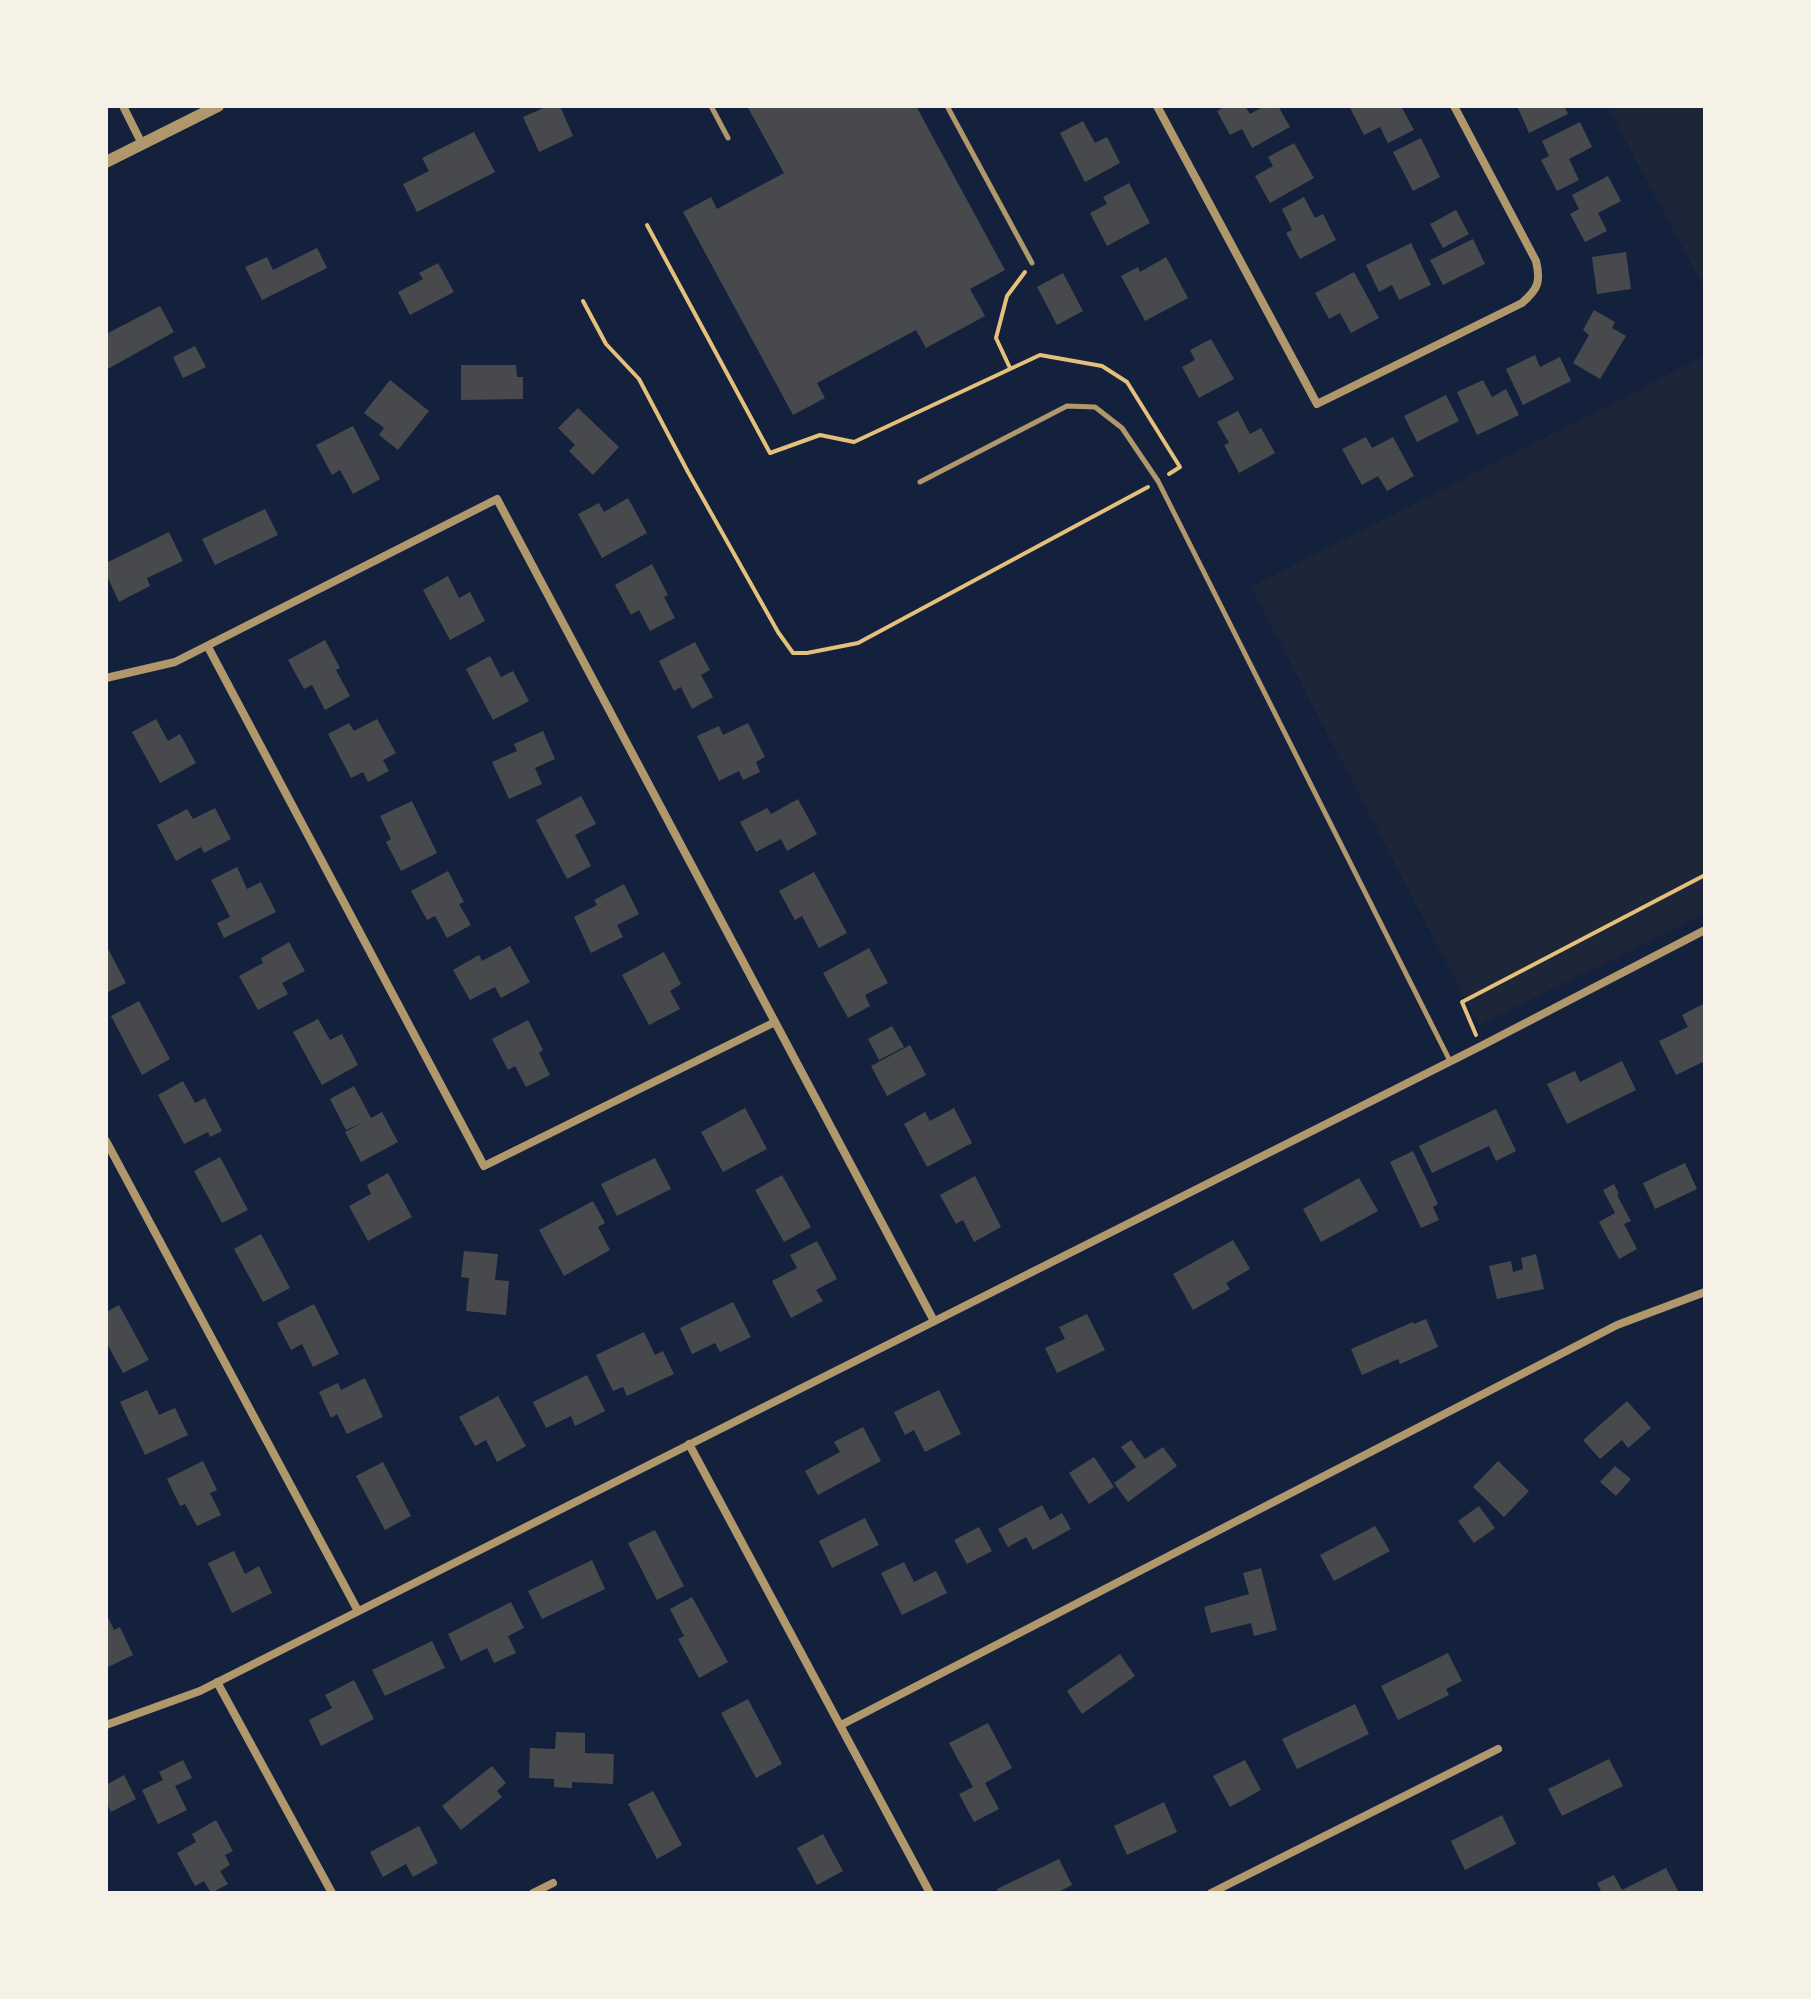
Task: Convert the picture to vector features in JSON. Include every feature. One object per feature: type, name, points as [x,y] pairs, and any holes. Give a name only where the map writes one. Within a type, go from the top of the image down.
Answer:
[{"type":"street","points":[[123,106],[142,144]]},
{"type":"street","points":[[106,162],[218,106]]},
{"type":"street","points":[[1157,106],[1317,404],[1522,303],[1534,292],[1540,277],[1536,261],[1454,106]]},
{"type":"street","points":[[106,678],[175,662],[208,647],[497,499],[934,1321]]},
{"type":"street","points":[[208,647],[484,1166],[775,1022]]},
{"type":"street","points":[[106,1725],[200,1691],[1481,1046],[1705,930]]},
{"type":"street","points":[[106,1141],[358,1611]]},
{"type":"street","points":[[841,1725],[1617,1325],[1705,1292]]},
{"type":"street","points":[[689,1444],[930,1893]]},
{"type":"street","points":[[217,1682],[332,1893]]},
{"type":"street","points":[[1211,1893],[1498,1749]]},
{"type":"street","points":[[533,1893],[553,1883]]},
{"type":"lane","points":[[711,106],[728,138]]},
{"type":"lane","points":[[947,106],[1032,263]]},
{"type":"lane","points":[[920,482],[1067,406],[1095,407],[1122,428],[1158,481],[1450,1061]]},
{"type":"path","points":[[583,301],[606,344],[639,379],[733,552],[793,653],[858,643],[1180,467],[1127,382],[1102,366],[1040,355],[854,442],[820,435],[770,453],[647,225]]},
{"type":"path","points":[[1011,369],[996,338],[1007,296],[1032,263]]},
{"type":"path","points":[[1481,1046],[1462,1002],[1705,875]]},
{"type":"shaded area","points":[[1607,106],[1705,106],[1705,289]]},
{"type":"shaded area","points":[[1705,356],[1705,914],[1479,1025],[1251,587]]},
{"type":"building","points":[[548,106],[560,106],[573,136],[539,152],[523,117]]},
{"type":"building","points":[[747,106],[916,106],[1005,270],[970,289],[985,316],[926,348],[916,330],[817,383],[825,398],[793,415],[683,212],[711,197],[717,209],[784,173]]},
{"type":"building","points":[[1226,106],[1245,106],[1250,114],[1265,106],[1278,106],[1290,127],[1252,148],[1242,129],[1230,135],[1217,111]]},
{"type":"building","points":[[1401,106],[1414,130],[1388,143],[1380,127],[1364,135],[1350,108]]},
{"type":"building","points":[[1517,106],[1564,106],[1568,114],[1529,133]]},
{"type":"building","points":[[1083,121],[1095,143],[1107,137],[1120,163],[1085,182],[1060,133]]},
{"type":"building","points":[[1580,122],[1592,147],[1569,159],[1579,180],[1557,191],[1541,160],[1549,156],[1542,141]]},
{"type":"building","points":[[474,132],[495,172],[417,212],[403,184],[429,171],[422,158]]},
{"type":"building","points":[[1421,138],[1440,177],[1413,191],[1393,152]]},
{"type":"building","points":[[1294,143],[1314,178],[1270,203],[1255,176],[1273,166],[1268,157]]},
{"type":"building","points":[[1608,176],[1621,201],[1598,213],[1607,231],[1585,242],[1570,214],[1579,209],[1572,195]]},
{"type":"building","points":[[1129,183],[1150,223],[1107,246],[1090,213],[1107,204],[1103,197]]},
{"type":"building","points":[[1304,197],[1315,218],[1323,214],[1336,240],[1300,259],[1286,233],[1292,230],[1282,209]]},
{"type":"building","points":[[1456,210],[1469,234],[1443,248],[1430,224]]},
{"type":"building","points":[[1473,239],[1485,264],[1443,285],[1430,260]]},
{"type":"building","points":[[1411,243],[1431,285],[1399,300],[1392,285],[1379,292],[1366,265]]},
{"type":"building","points":[[317,248],[327,268],[262,300],[245,267],[267,257],[273,270]]},
{"type":"building","points":[[1626,252],[1631,289],[1597,294],[1592,257]]},
{"type":"building","points":[[1166,257],[1188,298],[1145,321],[1121,276],[1138,267],[1140,272]]},
{"type":"building","points":[[438,263],[454,292],[410,315],[398,292],[423,279],[419,273]]},
{"type":"building","points":[[1354,272],[1379,318],[1351,333],[1340,313],[1329,319],[1315,293]]},
{"type":"building","points":[[1063,273],[1083,311],[1057,325],[1037,287]]},
{"type":"building","points":[[160,306],[174,332],[106,370],[106,334]]},
{"type":"building","points":[[1594,310],[1615,322],[1612,328],[1626,336],[1600,379],[1573,363],[1589,335],[1583,330]]},
{"type":"building","points":[[1211,339],[1234,379],[1199,398],[1182,367],[1195,360],[1190,350]]},
{"type":"building","points":[[195,346],[206,367],[183,378],[173,357]]},
{"type":"building","points":[[1535,355],[1540,367],[1560,357],[1571,381],[1523,405],[1506,369]]},
{"type":"building","points":[[461,365],[516,365],[517,377],[523,377],[523,399],[461,400]]},
{"type":"building","points":[[390,380],[429,411],[398,450],[379,435],[384,428],[364,413]]},
{"type":"building","points":[[1483,380],[1492,397],[1506,389],[1519,415],[1477,435],[1457,392]]},
{"type":"building","points":[[1446,395],[1459,421],[1417,442],[1404,416]]},
{"type":"building","points":[[578,408],[619,447],[593,475],[569,451],[575,445],[558,428]]},
{"type":"building","points":[[1238,411],[1250,434],[1261,428],[1275,453],[1239,473],[1224,445],[1229,443],[1217,422]]},
{"type":"building","points":[[353,426],[380,479],[353,494],[340,470],[332,475],[316,445]]},
{"type":"building","points":[[1366,437],[1372,448],[1393,437],[1414,476],[1387,491],[1378,476],[1362,485],[1342,449]]},
{"type":"building","points":[[628,498],[647,533],[602,558],[578,514],[599,503],[604,512]]},
{"type":"building","points":[[265,509],[278,535],[215,565],[202,539]]},
{"type":"building","points":[[169,532],[183,561],[147,578],[150,586],[119,602],[106,574],[106,563]]},
{"type":"building","points":[[652,564],[668,595],[664,597],[675,618],[650,631],[639,610],[631,615],[615,585]]},
{"type":"building","points":[[448,576],[459,598],[470,592],[485,621],[450,640],[423,590]]},
{"type":"building","points":[[325,640],[350,696],[325,710],[312,685],[304,689],[288,660]]},
{"type":"building","points":[[695,642],[710,670],[701,675],[713,697],[692,709],[681,687],[674,691],[659,661]]},
{"type":"building","points":[[490,656],[501,677],[513,671],[529,701],[493,720],[466,669]]},
{"type":"building","points":[[156,719],[168,741],[180,734],[196,763],[160,783],[132,732]]},
{"type":"building","points":[[377,719],[396,753],[383,760],[389,771],[368,782],[363,772],[351,778],[328,734],[349,723],[354,731]]},
{"type":"building","points":[[748,723],[765,757],[756,762],[760,772],[743,780],[739,771],[719,781],[697,736],[719,726],[723,735]]},
{"type":"building","points":[[543,731],[555,759],[535,768],[542,784],[509,799],[492,762],[517,751],[514,744]]},
{"type":"building","points":[[581,796],[596,824],[575,835],[591,866],[567,879],[536,820]]},
{"type":"building","points":[[798,799],[817,834],[787,851],[781,839],[756,852],[740,822],[767,808],[771,814]]},
{"type":"building","points":[[412,801],[437,853],[401,871],[386,842],[391,839],[380,816]]},
{"type":"building","points":[[215,808],[231,839],[204,853],[201,847],[176,861],[157,825],[187,809],[193,819]]},
{"type":"building","points":[[237,867],[247,889],[261,882],[276,912],[224,938],[217,923],[230,917],[211,880]]},
{"type":"building","points":[[448,871],[464,902],[459,904],[471,925],[447,938],[435,916],[427,920],[411,891]]},
{"type":"building","points":[[814,872],[847,933],[819,948],[802,916],[795,920],[779,891]]},
{"type":"building","points":[[624,884],[639,914],[617,925],[623,937],[591,953],[574,917],[597,905],[594,900]]},
{"type":"building","points":[[289,942],[305,971],[282,983],[288,994],[258,1010],[239,976],[263,963],[261,958]]},
{"type":"building","points":[[106,945],[126,983],[106,993]]},
{"type":"building","points":[[510,946],[530,982],[501,998],[495,987],[470,1000],[453,970],[479,955],[482,961]]},
{"type":"building","points":[[869,948],[888,983],[865,995],[870,1006],[848,1018],[823,973]]},
{"type":"building","points":[[664,952],[681,984],[670,991],[680,1009],[649,1025],[622,975]]},
{"type":"building","points":[[139,1001],[170,1059],[142,1075],[111,1016]]},
{"type":"building","points":[[1705,1003],[1705,1061],[1676,1075],[1659,1041],[1688,1027],[1682,1015]]},
{"type":"building","points":[[318,1019],[330,1040],[342,1034],[358,1065],[322,1085],[293,1032]]},
{"type":"building","points":[[528,1020],[543,1050],[539,1053],[550,1075],[526,1087],[515,1066],[508,1070],[492,1039]]},
{"type":"building","points":[[892,1026],[904,1047],[879,1060],[868,1039]]},
{"type":"building","points":[[910,1045],[926,1075],[887,1096],[871,1066]]},
{"type":"building","points":[[1622,1061],[1636,1090],[1567,1124],[1547,1084],[1575,1071],[1580,1082]]},
{"type":"building","points":[[183,1081],[195,1103],[205,1098],[222,1131],[210,1137],[208,1132],[184,1144],[158,1095]]},
{"type":"building","points":[[354,1086],[371,1118],[382,1112],[398,1142],[361,1162],[345,1132],[362,1123],[346,1130],[330,1099]]},
{"type":"building","points":[[745,1108],[767,1149],[723,1172],[701,1132]]},
{"type":"building","points":[[954,1108],[972,1143],[927,1167],[904,1124],[925,1112],[930,1121]]},
{"type":"building","points":[[1496,1109],[1516,1151],[1496,1161],[1489,1146],[1432,1173],[1419,1146]]},
{"type":"building","points":[[1413,1151],[1438,1204],[1433,1207],[1439,1220],[1421,1228],[1390,1162]]},
{"type":"building","points":[[220,1157],[248,1210],[222,1223],[194,1171]]},
{"type":"building","points":[[655,1158],[671,1189],[617,1216],[601,1184]]},
{"type":"building","points":[[1685,1163],[1697,1189],[1655,1209],[1643,1183]]},
{"type":"building","points":[[388,1173],[412,1217],[368,1241],[349,1206],[371,1194],[367,1185]]},
{"type":"building","points":[[782,1175],[811,1227],[784,1242],[755,1190]]},
{"type":"building","points":[[975,1176],[1001,1227],[974,1242],[963,1220],[956,1224],[940,1195]]},
{"type":"building","points":[[1359,1178],[1378,1211],[1321,1242],[1303,1209]]},
{"type":"building","points":[[1614,1184],[1631,1221],[1624,1224],[1637,1249],[1619,1259],[1599,1222],[1615,1213],[1603,1190]]},
{"type":"building","points":[[593,1201],[605,1223],[598,1227],[610,1250],[564,1276],[539,1230]]},
{"type":"building","points":[[261,1234],[290,1288],[263,1302],[234,1249]]},
{"type":"building","points":[[1233,1240],[1250,1269],[1226,1283],[1230,1289],[1193,1310],[1173,1274]]},
{"type":"building","points":[[817,1241],[837,1279],[816,1290],[823,1301],[791,1318],[772,1281],[797,1268],[790,1255]]},
{"type":"building","points":[[464,1251],[498,1254],[495,1280],[509,1281],[506,1315],[466,1311],[469,1278],[461,1277]]},
{"type":"building","points":[[1536,1254],[1544,1289],[1497,1299],[1489,1266],[1511,1261],[1513,1272],[1523,1269],[1521,1258]]},
{"type":"building","points":[[733,1302],[751,1337],[720,1352],[715,1343],[692,1354],[680,1328]]},
{"type":"building","points":[[314,1304],[339,1354],[313,1367],[302,1344],[291,1350],[277,1323]]},
{"type":"building","points":[[119,1305],[149,1360],[123,1373],[106,1342],[106,1312]]},
{"type":"building","points":[[1087,1314],[1105,1350],[1057,1373],[1045,1348],[1065,1339],[1059,1327]]},
{"type":"building","points":[[1426,1319],[1438,1347],[1400,1364],[1398,1359],[1362,1375],[1351,1349]]},
{"type":"building","points":[[644,1332],[655,1355],[663,1351],[674,1374],[627,1396],[623,1387],[613,1391],[596,1355]]},
{"type":"building","points":[[587,1375],[605,1411],[575,1426],[571,1416],[546,1428],[533,1402]]},
{"type":"building","points":[[365,1378],[383,1417],[347,1434],[337,1414],[331,1418],[319,1392],[338,1383],[341,1390]]},
{"type":"building","points":[[147,1390],[159,1415],[175,1408],[188,1435],[145,1455],[120,1402]]},
{"type":"building","points":[[939,1390],[961,1434],[925,1452],[914,1430],[905,1435],[894,1412]]},
{"type":"building","points":[[498,1396],[526,1446],[497,1462],[486,1440],[475,1446],[459,1417]]},
{"type":"building","points":[[1627,1401],[1651,1428],[1628,1448],[1622,1440],[1600,1459],[1583,1440]]},
{"type":"building","points":[[863,1427],[881,1461],[818,1495],[805,1471],[840,1452],[834,1442]]},
{"type":"building","points":[[1131,1440],[1145,1459],[1163,1447],[1177,1466],[1128,1502],[1114,1483],[1136,1467],[1121,1447]]},
{"type":"building","points":[[1094,1457],[1114,1487],[1089,1504],[1069,1473]]},
{"type":"building","points":[[203,1461],[217,1490],[210,1493],[221,1515],[197,1526],[185,1504],[180,1506],[167,1479]]},
{"type":"building","points":[[1498,1461],[1529,1491],[1504,1517],[1473,1487]]},
{"type":"building","points":[[383,1462],[411,1516],[385,1530],[356,1476]]},
{"type":"building","points":[[1615,1466],[1631,1479],[1616,1496],[1600,1482]]},
{"type":"building","points":[[1042,1505],[1050,1520],[1062,1513],[1071,1529],[1033,1550],[1026,1537],[1008,1547],[998,1529]]},
{"type":"building","points":[[1479,1506],[1495,1528],[1474,1543],[1458,1521]]},
{"type":"building","points":[[865,1518],[879,1545],[832,1568],[819,1541]]},
{"type":"building","points":[[1375,1526],[1390,1551],[1334,1581],[1320,1555]]},
{"type":"building","points":[[979,1527],[992,1551],[967,1564],[954,1540]]},
{"type":"building","points":[[655,1530],[684,1586],[657,1600],[628,1543]]},
{"type":"building","points":[[234,1551],[245,1574],[259,1566],[272,1593],[232,1613],[208,1563]]},
{"type":"building","points":[[592,1560],[605,1589],[542,1619],[528,1591]]},
{"type":"building","points":[[904,1562],[914,1582],[936,1571],[947,1593],[902,1615],[881,1573]]},
{"type":"building","points":[[1261,1568],[1277,1630],[1254,1636],[1251,1623],[1211,1633],[1204,1607],[1249,1594],[1243,1573]]},
{"type":"building","points":[[692,1597],[728,1662],[699,1678],[678,1639],[684,1636],[670,1609]]},
{"type":"building","points":[[511,1602],[524,1628],[508,1636],[516,1653],[494,1663],[487,1648],[461,1661],[448,1634]]},
{"type":"building","points":[[106,1613],[114,1630],[120,1627],[133,1655],[106,1668]]},
{"type":"building","points":[[432,1641],[445,1668],[385,1696],[372,1670]]},
{"type":"building","points":[[1448,1653],[1462,1681],[1446,1689],[1449,1695],[1398,1720],[1381,1686]]},
{"type":"building","points":[[1120,1654],[1135,1676],[1082,1714],[1067,1691]]},
{"type":"building","points":[[354,1680],[374,1719],[321,1746],[309,1720],[332,1708],[325,1695]]},
{"type":"building","points":[[748,1699],[782,1764],[756,1778],[721,1713]]},
{"type":"building","points":[[1355,1704],[1369,1734],[1297,1769],[1282,1739]]},
{"type":"building","points":[[988,1723],[1012,1768],[985,1783],[999,1809],[974,1822],[959,1794],[973,1787],[949,1743]]},
{"type":"building","points":[[556,1732],[585,1733],[585,1753],[614,1754],[613,1784],[572,1782],[572,1788],[554,1787],[554,1779],[529,1778],[530,1748],[555,1749]]},
{"type":"building","points":[[1609,1759],[1623,1786],[1562,1816],[1548,1789]]},
{"type":"building","points":[[183,1760],[192,1778],[175,1786],[187,1810],[158,1824],[142,1790],[163,1780],[159,1772]]},
{"type":"building","points":[[1245,1760],[1261,1790],[1230,1807],[1213,1776]]},
{"type":"building","points":[[492,1766],[506,1783],[497,1791],[502,1797],[461,1830],[442,1806]]},
{"type":"building","points":[[124,1775],[136,1799],[111,1812],[106,1802],[106,1785]]},
{"type":"building","points":[[653,1791],[682,1845],[657,1859],[628,1804]]},
{"type":"building","points":[[1164,1802],[1177,1832],[1127,1855],[1114,1826]]},
{"type":"building","points":[[1502,1815],[1516,1844],[1465,1870],[1451,1841]]},
{"type":"building","points":[[216,1820],[233,1851],[225,1855],[230,1865],[220,1871],[228,1884],[211,1893],[204,1881],[195,1886],[177,1853],[196,1842],[192,1834]]},
{"type":"building","points":[[419,1826],[438,1863],[413,1877],[406,1864],[383,1877],[370,1852]]},
{"type":"building","points":[[823,1834],[843,1871],[817,1885],[797,1848]]},
{"type":"building","points":[[1059,1859],[1072,1885],[1056,1893],[999,1893],[997,1889]]},
{"type":"building","points":[[1666,1868],[1679,1893],[1602,1893],[1597,1883],[1614,1875],[1622,1890]]}]
